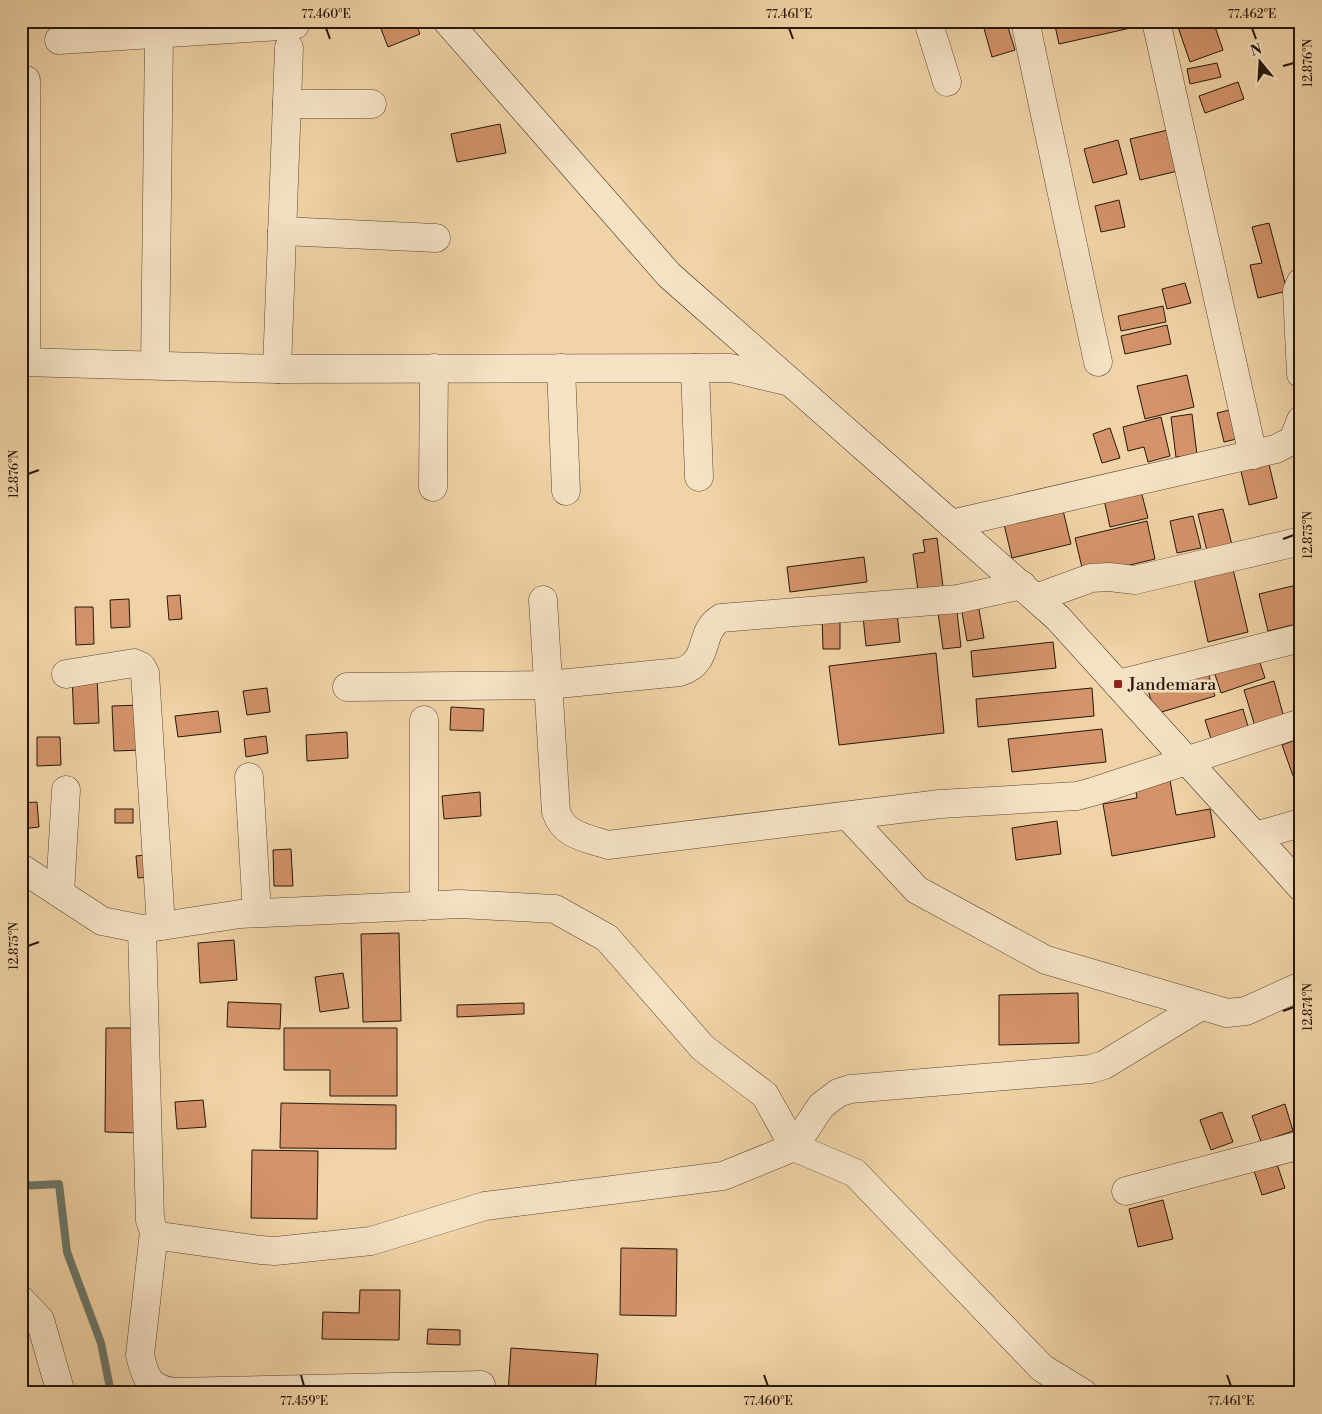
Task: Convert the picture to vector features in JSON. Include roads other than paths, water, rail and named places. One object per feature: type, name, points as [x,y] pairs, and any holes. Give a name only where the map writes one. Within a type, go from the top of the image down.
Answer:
[{"type":"street","points":[[447,21],[669,275],[1058,618],[1301,887]]},
{"type":"street","points":[[928,21],[947,82]]},
{"type":"street","points":[[1025,21],[1098,362]]},
{"type":"street","points":[[1156,21],[1253,455]]},
{"type":"street","points":[[155,365],[160,34]]},
{"type":"street","points":[[59,40],[160,34],[292,36],[287,104],[277,369]]},
{"type":"street","points":[[21,80],[26,80],[24,362],[277,369],[731,368],[790,382]]},
{"type":"street","points":[[287,104],[372,104]]},
{"type":"street","points":[[282,231],[436,238]]},
{"type":"street","points":[[1301,282],[1297,291],[1301,374]]},
{"type":"street","points":[[433,487],[434,368]]},
{"type":"street","points":[[561,368],[566,491]]},
{"type":"street","points":[[695,368],[699,477]]},
{"type":"street","points":[[951,524],[1276,449],[1293,440],[1301,420]]},
{"type":"street","points":[[347,687],[548,685],[680,672],[689,669],[702,656],[710,628],[721,618],[1029,592],[1091,578],[1109,577],[1135,580],[1301,541]]},
{"type":"street","points":[[543,600],[556,812],[564,828],[570,833],[608,845],[617,846],[940,804],[1077,796],[1301,723]]},
{"type":"street","points":[[1118,684],[1301,638]]},
{"type":"street","points":[[66,674],[134,664],[141,666],[145,673],[151,928],[150,1220],[154,1232],[140,1355],[143,1369],[150,1382],[160,1390],[174,1392],[481,1385]]},
{"type":"street","points":[[424,720],[424,906]]},
{"type":"street","points":[[249,777],[257,913]]},
{"type":"street","points":[[60,893],[66,790]]},
{"type":"street","points":[[848,816],[909,884],[951,909],[1057,965],[1201,1006],[1236,1014],[1301,986]]},
{"type":"street","points":[[1255,836],[1301,823]]},
{"type":"street","points":[[21,868],[102,921],[151,928],[257,913],[460,904],[555,909],[607,938],[703,1048],[765,1095],[794,1147],[855,1173],[1042,1368],[1083,1393]]},
{"type":"street","points":[[154,1232],[160,1236],[275,1251],[364,1242],[485,1206],[723,1176],[794,1147],[820,1106],[838,1093],[850,1088],[1092,1069],[1104,1065],[1201,1006]]},
{"type":"street","points":[[1126,1191],[1301,1145]]},
{"type":"street","points":[[21,1300],[40,1320],[61,1393]]},
{"type":"waterway","points":[[21,1186],[59,1184],[67,1252],[101,1343],[111,1393]]},
{"type":"place","name":"Jandemara","points":[[1118,684]]}]
